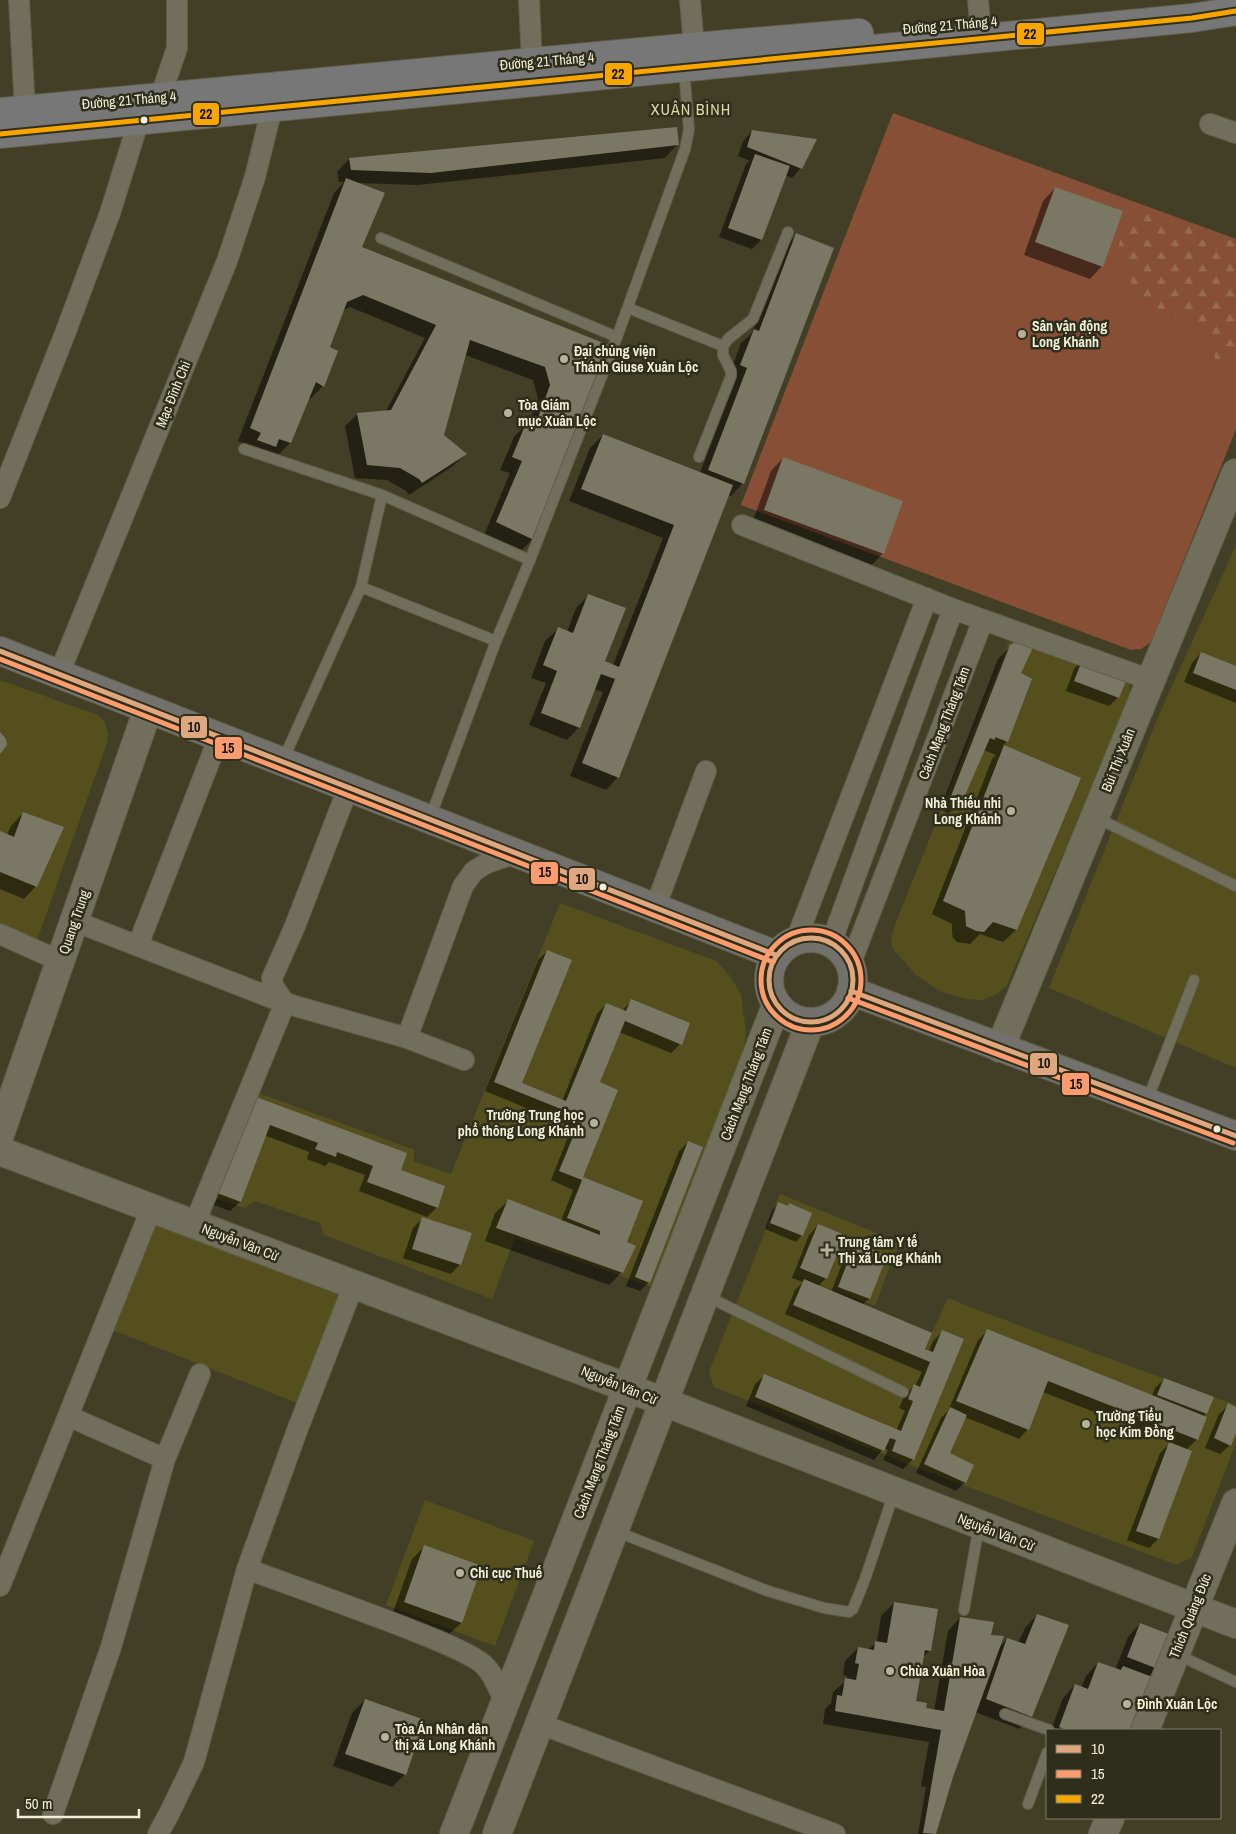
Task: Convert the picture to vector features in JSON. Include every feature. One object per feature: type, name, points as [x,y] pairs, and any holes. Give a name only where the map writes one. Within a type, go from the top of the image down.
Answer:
[{"type":"highway","points":[[1231,0],[1236,0]]},
{"type":"highway","name":"Đường 21 Tháng 4","points":[[12,111],[532,62],[689,58],[979,11],[1197,5],[1236,11]]},
{"type":"highway","name":"Đường 21 Tháng 4","points":[[0,134],[272,108],[689,58],[1197,5]]},
{"type":"highway","points":[[1197,5],[1205,24],[1236,25]]},
{"type":"main road","points":[[0,651],[655,908],[786,948]]},
{"type":"main road","points":[[812,938],[831,943],[839,948],[851,978],[843,1008],[828,1019],[810,1023],[791,1018],[776,1006],[769,989],[769,972],[786,948],[812,938]]},
{"type":"main road","points":[[851,978],[1000,1048],[1236,1136]]},
{"type":"street","points":[[12,111],[19,0]]},
{"type":"street","points":[[160,98],[177,48],[177,0]]},
{"type":"street","points":[[529,0],[532,62]]},
{"type":"street","points":[[689,58],[690,0]]},
{"type":"street","name":"Mạc Đĩnh Chi","points":[[59,674],[227,261],[255,177],[272,108]]},
{"type":"street","points":[[0,498],[5,472],[66,331],[110,213],[139,120]]},
{"type":"street","points":[[1210,124],[1236,133]]},
{"type":"street","name":"Bùi Thị Xuân","points":[[1000,1048],[1236,473]]},
{"type":"street","points":[[742,526],[953,609],[1151,680]]},
{"type":"street","points":[[786,948],[927,598]]},
{"type":"street","points":[[831,943],[953,609]]},
{"type":"street","name":"Cách Mạng Tháng Tám","points":[[851,978],[983,620]]},
{"type":"street","name":"Quang Trung","points":[[0,1134],[148,709]]},
{"type":"street","points":[[138,945],[219,737]]},
{"type":"street","points":[[655,908],[706,771]]},
{"type":"street","points":[[285,1003],[273,986],[272,978],[295,926],[345,796],[350,788]]},
{"type":"street","points":[[407,1038],[463,886],[474,871],[487,863],[516,853]]},
{"type":"street","points":[[74,921],[285,1003],[407,1038],[464,1060]]},
{"type":"street","points":[[0,934],[60,961]]},
{"type":"street","points":[[194,1225],[285,1003]]},
{"type":"street","name":"Cách Mạng Tháng Tám","points":[[454,1834],[776,1006]]},
{"type":"street","points":[[497,1834],[810,1023]]},
{"type":"street","name":"Nguyễn Văn Cừ","points":[[0,1152],[628,1388],[1236,1624]]},
{"type":"street","points":[[0,1586],[152,1209]]},
{"type":"street","points":[[158,1834],[194,1762],[247,1569],[301,1420],[354,1284]]},
{"type":"street","points":[[54,1814],[111,1647],[165,1459],[200,1374]]},
{"type":"street","points":[[68,1416],[165,1459]]},
{"type":"street","name":"Thích Quảng Đức","points":[[1145,1729],[1235,1506]]},
{"type":"street","points":[[247,1569],[337,1601],[430,1638],[467,1655],[482,1664],[491,1674],[505,1704]]},
{"type":"street","points":[[540,1724],[834,1834]]},
{"type":"street","points":[[1103,1834],[1110,1819]]},
{"type":"lane","points":[[429,819],[496,641],[530,560],[617,337],[688,139],[689,58]]},
{"type":"lane","points":[[699,456],[731,376],[731,371],[723,355],[723,346],[728,339],[754,319],[788,232]]},
{"type":"lane","points":[[381,238],[617,337]]},
{"type":"lane","points":[[628,308],[723,346]]},
{"type":"lane","points":[[244,449],[382,495],[530,560]]},
{"type":"lane","points":[[282,762],[361,587],[382,495]]},
{"type":"lane","points":[[361,587],[496,641]]},
{"type":"lane","points":[[1095,817],[1236,886]]},
{"type":"lane","points":[[1146,1102],[1194,980]]},
{"type":"lane","points":[[705,1295],[903,1392]]},
{"type":"lane","points":[[614,1530],[768,1591],[824,1608],[849,1612],[853,1609],[865,1579],[894,1492]]},
{"type":"lane","points":[[964,1610],[979,1525]]},
{"type":"lane","points":[[1176,1654],[1236,1682]]},
{"type":"lane","points":[[1005,1714],[1046,1729]]},
{"type":"lane","points":[[1028,1804],[1046,1756]]},
{"type":"shaded area","points":[[1236,545],[1236,1068],[1049,988],[1158,717]]},
{"type":"shaded area","name":"Nhà Thiếu nhi Long Khánh","points":[[1028,635],[1128,675],[1131,694],[1007,985],[998,993],[984,1000],[965,999],[940,991],[916,975],[893,949],[891,941],[894,927],[1009,642]]},
{"type":"shaded area","points":[[0,680],[98,715],[105,723],[108,734],[107,743],[37,940],[0,924]]},
{"type":"shaded area","name":"Trường Trung học phổ thông Long Khánh","points":[[560,903],[716,961],[730,976],[741,994],[746,1033],[743,1054],[652,1287],[515,1238],[492,1299],[324,1235],[320,1223],[255,1201],[245,1208],[212,1197],[250,1090],[415,1150],[413,1161],[451,1174]]},
{"type":"shaded area","points":[[780,1194],[899,1242],[875,1306],[787,1272],[932,1333],[948,1298],[1236,1405],[1236,1443],[1192,1557],[1177,1565],[918,1468],[714,1387],[709,1372]]},
{"type":"shaded area","points":[[141,1217],[344,1297],[302,1405],[100,1325]]},
{"type":"shaded area","name":"Chi cục Thuế","points":[[425,1500],[534,1541],[495,1646],[386,1605]]},
{"type":"green space","name":"Sân vận động Long Khánh","points":[[893,113],[1236,239],[1236,429],[1151,642],[1141,649],[1131,650],[741,505]]},
{"type":"green space","points":[[1142,211],[1236,242],[1236,359],[1223,366],[1216,364],[1215,339],[1210,331],[1167,312],[1138,303],[1133,299],[1129,277],[1116,259],[1126,225],[1130,219]]},
{"type":"building","points":[[677,127],[679,145],[431,173],[351,170],[349,158]]},
{"type":"building","points":[[752,130],[817,139],[802,169],[747,147]]},
{"type":"building","points":[[755,154],[790,166],[762,240],[728,228]]},
{"type":"building","name":"Đại chủng viện Thánh Giuse Xuân Lộc","points":[[346,178],[385,193],[362,247],[611,346],[534,540],[496,522],[522,461],[512,457],[526,423],[535,426],[550,385],[545,367],[470,340],[444,435],[467,454],[422,483],[419,479],[400,468],[367,465],[357,413],[391,410],[436,325],[363,295],[347,302],[330,347],[338,351],[324,387],[316,382],[291,443],[279,439],[276,447],[257,440],[261,433],[250,428]]},
{"type":"building","points":[[1055,187],[1123,211],[1103,267],[1035,242]]},
{"type":"building","points":[[796,233],[834,248],[744,484],[708,470],[747,368],[740,365],[754,329],[759,331]]},
{"type":"building","points":[[603,434],[733,485],[619,778],[582,763],[615,679],[601,674],[580,728],[541,713],[557,671],[543,665],[558,627],[573,633],[588,594],[626,608],[605,661],[619,667],[674,525],[581,489]]},
{"type":"building","points":[[783,457],[903,501],[884,554],[764,510]]},
{"type":"building","points":[[1026,637],[1036,641],[1021,673],[1032,679],[1008,742],[995,737],[995,740],[990,738],[962,802],[951,796],[1010,645]]},
{"type":"building","points":[[1201,652],[1236,666],[1236,690],[1193,673]]},
{"type":"building","points":[[1083,658],[1126,681],[1119,698],[1074,681]]},
{"type":"building","points":[[0,732],[6,739],[7,745],[0,754]]},
{"type":"building","points":[[1004,745],[1081,778],[1017,930],[993,922],[984,932],[976,931],[966,926],[965,911],[943,901]]},
{"type":"building","points":[[23,812],[64,827],[37,887],[0,872],[0,831],[14,837]]},
{"type":"building","name":"Trường Trung học phổ thông Long Khánh","points":[[547,950],[572,960],[522,1083],[566,1101],[606,1003],[626,1011],[631,999],[690,1023],[682,1045],[625,1021],[600,1082],[618,1090],[583,1177],[643,1201],[627,1242],[636,1246],[623,1273],[496,1228],[508,1199],[600,1235],[600,1231],[567,1218],[582,1180],[559,1171],[581,1117],[494,1082]]},
{"type":"building","points":[[253,1096],[407,1153],[401,1170],[445,1186],[438,1208],[367,1182],[373,1166],[337,1152],[336,1157],[315,1149],[318,1143],[270,1125],[241,1202],[217,1193]]},
{"type":"building","points":[[688,1141],[703,1147],[650,1283],[635,1277]]},
{"type":"building","points":[[778,1202],[788,1206],[789,1203],[812,1213],[803,1236],[770,1223]]},
{"type":"building","points":[[422,1217],[472,1233],[461,1265],[412,1249]]},
{"type":"building","points":[[818,1224],[845,1235],[827,1279],[800,1268]]},
{"type":"building","points":[[855,1243],[887,1256],[870,1299],[838,1287]]},
{"type":"building","points":[[804,1279],[932,1333],[925,1349],[933,1352],[942,1330],[964,1339],[914,1460],[892,1451],[896,1440],[890,1438],[884,1451],[755,1397],[764,1374],[901,1431],[913,1401],[908,1399],[914,1384],[920,1387],[930,1362],[793,1305]]},
{"type":"building","points":[[987,1329],[1207,1417],[1198,1440],[1048,1381],[1029,1430],[956,1401]]},
{"type":"building","points":[[1164,1378],[1214,1397],[1207,1414],[1157,1395]]},
{"type":"building","points":[[1228,1403],[1236,1407],[1236,1433],[1231,1446],[1214,1438]]},
{"type":"building","points":[[950,1407],[967,1415],[950,1453],[974,1465],[966,1483],[924,1464]]},
{"type":"building","points":[[1169,1442],[1192,1451],[1159,1539],[1136,1531]]},
{"type":"building","points":[[424,1545],[482,1566],[462,1623],[404,1602]]},
{"type":"building","points":[[894,1602],[938,1609],[931,1651],[925,1650],[916,1701],[927,1703],[926,1708],[944,1711],[960,1617],[994,1622],[991,1635],[1004,1636],[953,1777],[936,1834],[923,1833],[941,1730],[835,1711],[837,1695],[842,1696],[845,1678],[856,1680],[859,1664],[855,1663],[858,1647],[874,1650],[875,1641],[887,1643]]},
{"type":"building","points":[[1037,1614],[1069,1625],[1032,1717],[986,1699],[1007,1638],[1025,1644]]},
{"type":"building","points":[[1140,1623],[1171,1635],[1158,1669],[1127,1657]]},
{"type":"building","points":[[1098,1662],[1121,1670],[1123,1666],[1155,1678],[1135,1729],[1064,1729],[1059,1727],[1075,1684],[1088,1689]]},
{"type":"building","name":"Tòa Án Nhân dân thị xã Long Khánh","points":[[365,1699],[425,1720],[406,1775],[345,1754]]},
{"type":"transit line","name":"22","points":[[0,134],[1192,18],[1236,11]]},
{"type":"transit line","name":"10","points":[[0,651],[776,955]]},
{"type":"transit line","name":"15","points":[[0,659],[773,962]]},
{"type":"transit line","name":"15","points":[[811,930],[830,934],[846,945],[857,961],[861,980],[857,999],[846,1015],[830,1026],[811,1030],[792,1026],[776,1015],[765,999],[761,980],[765,961],[776,945],[792,934],[811,930]]},
{"type":"transit line","name":"10","points":[[811,938],[827,941],[841,950],[850,964],[853,980],[850,996],[841,1010],[827,1019],[811,1022],[795,1019],[781,1010],[772,996],[769,980],[772,964],[781,950],[795,941],[811,938]]},
{"type":"transit line","name":"10","points":[[851,991],[1236,1136]]},
{"type":"transit line","name":"15","points":[[848,998],[1233,1143]]},
{"type":"place","name":"Sân vận động Long Khánh","points":[[1022,334]]},
{"type":"place","name":"Đại chủng viện Thánh Giuse Xuân Lộc","points":[[564,359]]},
{"type":"place","name":"Tòa Giám mục Xuân Lộc","points":[[508,413]]},
{"type":"place","name":"Nhà Thiếu nhi Long Khánh","points":[[1011,811]]},
{"type":"place","name":"Trường Trung học phổ thông Long Khánh","points":[[594,1123]]},
{"type":"place","name":"Trung tâm Y tế Thị xã Long Khánh","points":[[827,1250]]},
{"type":"place","name":"Trường Tiểu học Kim Đồng","points":[[1086,1424]]},
{"type":"place","name":"Chi cục Thuế","points":[[460,1573]]},
{"type":"place","name":"Chùa Xuân Hòa","points":[[890,1671]]},
{"type":"place","name":"Đình Xuân Lộc","points":[[1127,1704]]},
{"type":"place","name":"Tòa Án Nhân dân thị xã Long Khánh","points":[[385,1737]]},
{"type":"district","name":"XUÂN BÌNH","points":[[691,109]]}]
